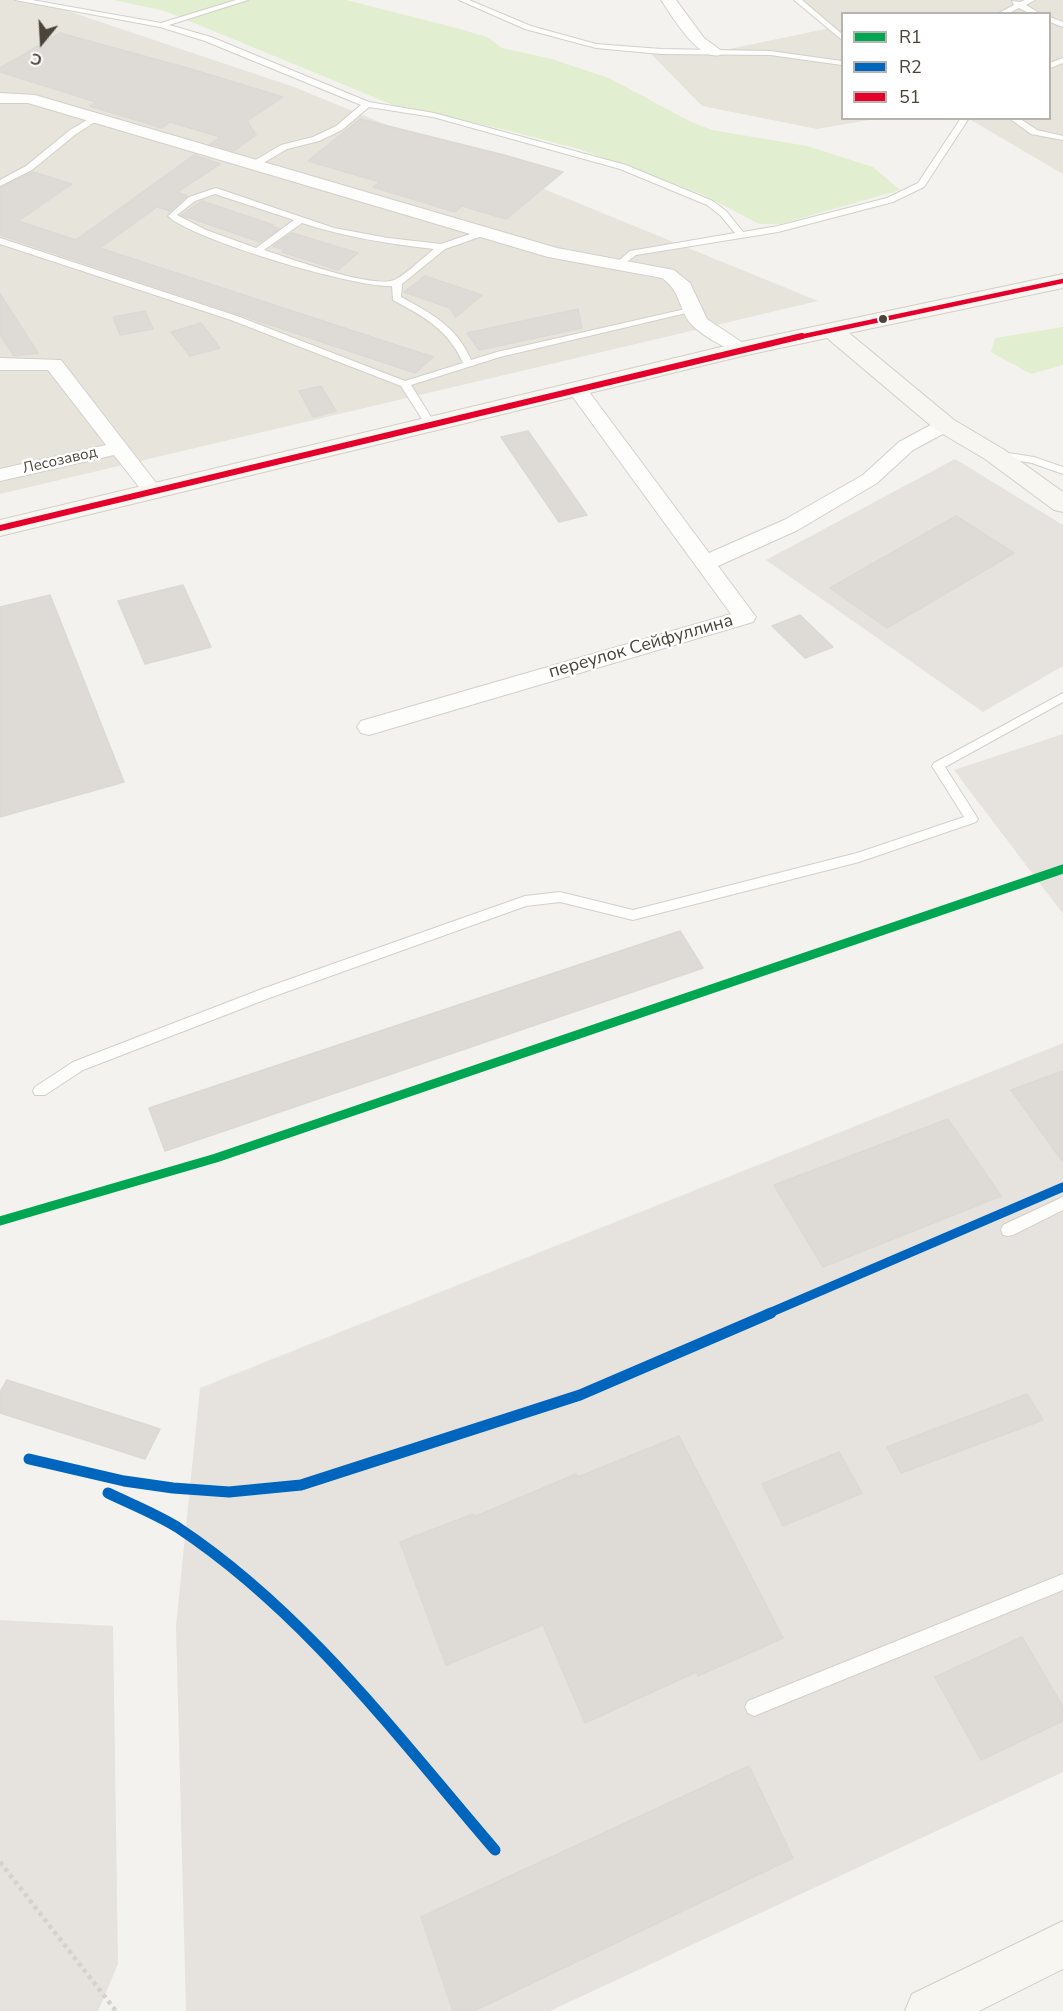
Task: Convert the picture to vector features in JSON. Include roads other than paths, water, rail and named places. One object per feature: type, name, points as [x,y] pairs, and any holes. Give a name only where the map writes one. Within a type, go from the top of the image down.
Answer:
[{"type":"main road","points":[[0,528],[742,349],[1063,281]]},
{"type":"main road","points":[[830,330],[945,425],[994,454],[1063,504]]},
{"type":"main road","points":[[929,2011],[1063,1944]]},
{"type":"street","points":[[668,0],[699,41],[715,52]]},
{"type":"street","points":[[0,98],[29,98],[554,253],[668,273],[681,283],[694,310],[706,327],[742,349]]},
{"type":"street","points":[[0,364],[54,364],[153,492]]},
{"type":"street","name":"переулок Сейфуллина","points":[[369,727],[745,617],[576,389]]},
{"type":"street","points":[[706,563],[791,525],[870,479],[906,446],[945,425]]},
{"type":"street","name":"Лесозавод","points":[[0,475],[119,448]]},
{"type":"lane","points":[[19,0],[161,25],[242,52],[367,104],[434,116],[623,166],[710,203],[741,235]]},
{"type":"lane","points":[[161,25],[244,0]]},
{"type":"lane","points":[[463,0],[500,18],[538,32],[597,46],[648,51],[771,53],[841,63]]},
{"type":"lane","points":[[798,0],[841,36]]},
{"type":"lane","points":[[1008,0],[1034,12]]},
{"type":"lane","points":[[1004,12],[1031,0]]},
{"type":"lane","points":[[255,164],[284,147],[316,139],[339,128],[367,104]]},
{"type":"lane","points":[[0,183],[29,168],[58,143],[97,118]]},
{"type":"lane","points":[[620,264],[633,253],[778,229],[890,200],[921,185],[964,120]]},
{"type":"lane","points":[[1016,120],[1034,132],[1063,138]]},
{"type":"lane","points":[[442,247],[332,230],[216,191],[190,200],[172,216],[176,221],[195,229],[364,282],[397,283],[442,247],[485,232]]},
{"type":"lane","points":[[260,250],[300,220]]},
{"type":"lane","points":[[0,241],[234,318],[405,384],[431,425]]},
{"type":"lane","points":[[397,283],[396,298],[449,329],[461,345],[468,364]]},
{"type":"lane","points":[[405,384],[497,354],[694,310]]},
{"type":"lane","points":[[994,454],[1034,460],[1063,471]]},
{"type":"lane","points":[[40,1091],[78,1066],[267,993],[525,901],[560,897],[633,915],[859,857],[972,819],[938,766],[1063,697]]},
{"type":"lane","points":[[1008,1230],[1063,1203]]},
{"type":"lane","points":[[754,1707],[1063,1582]]}]
